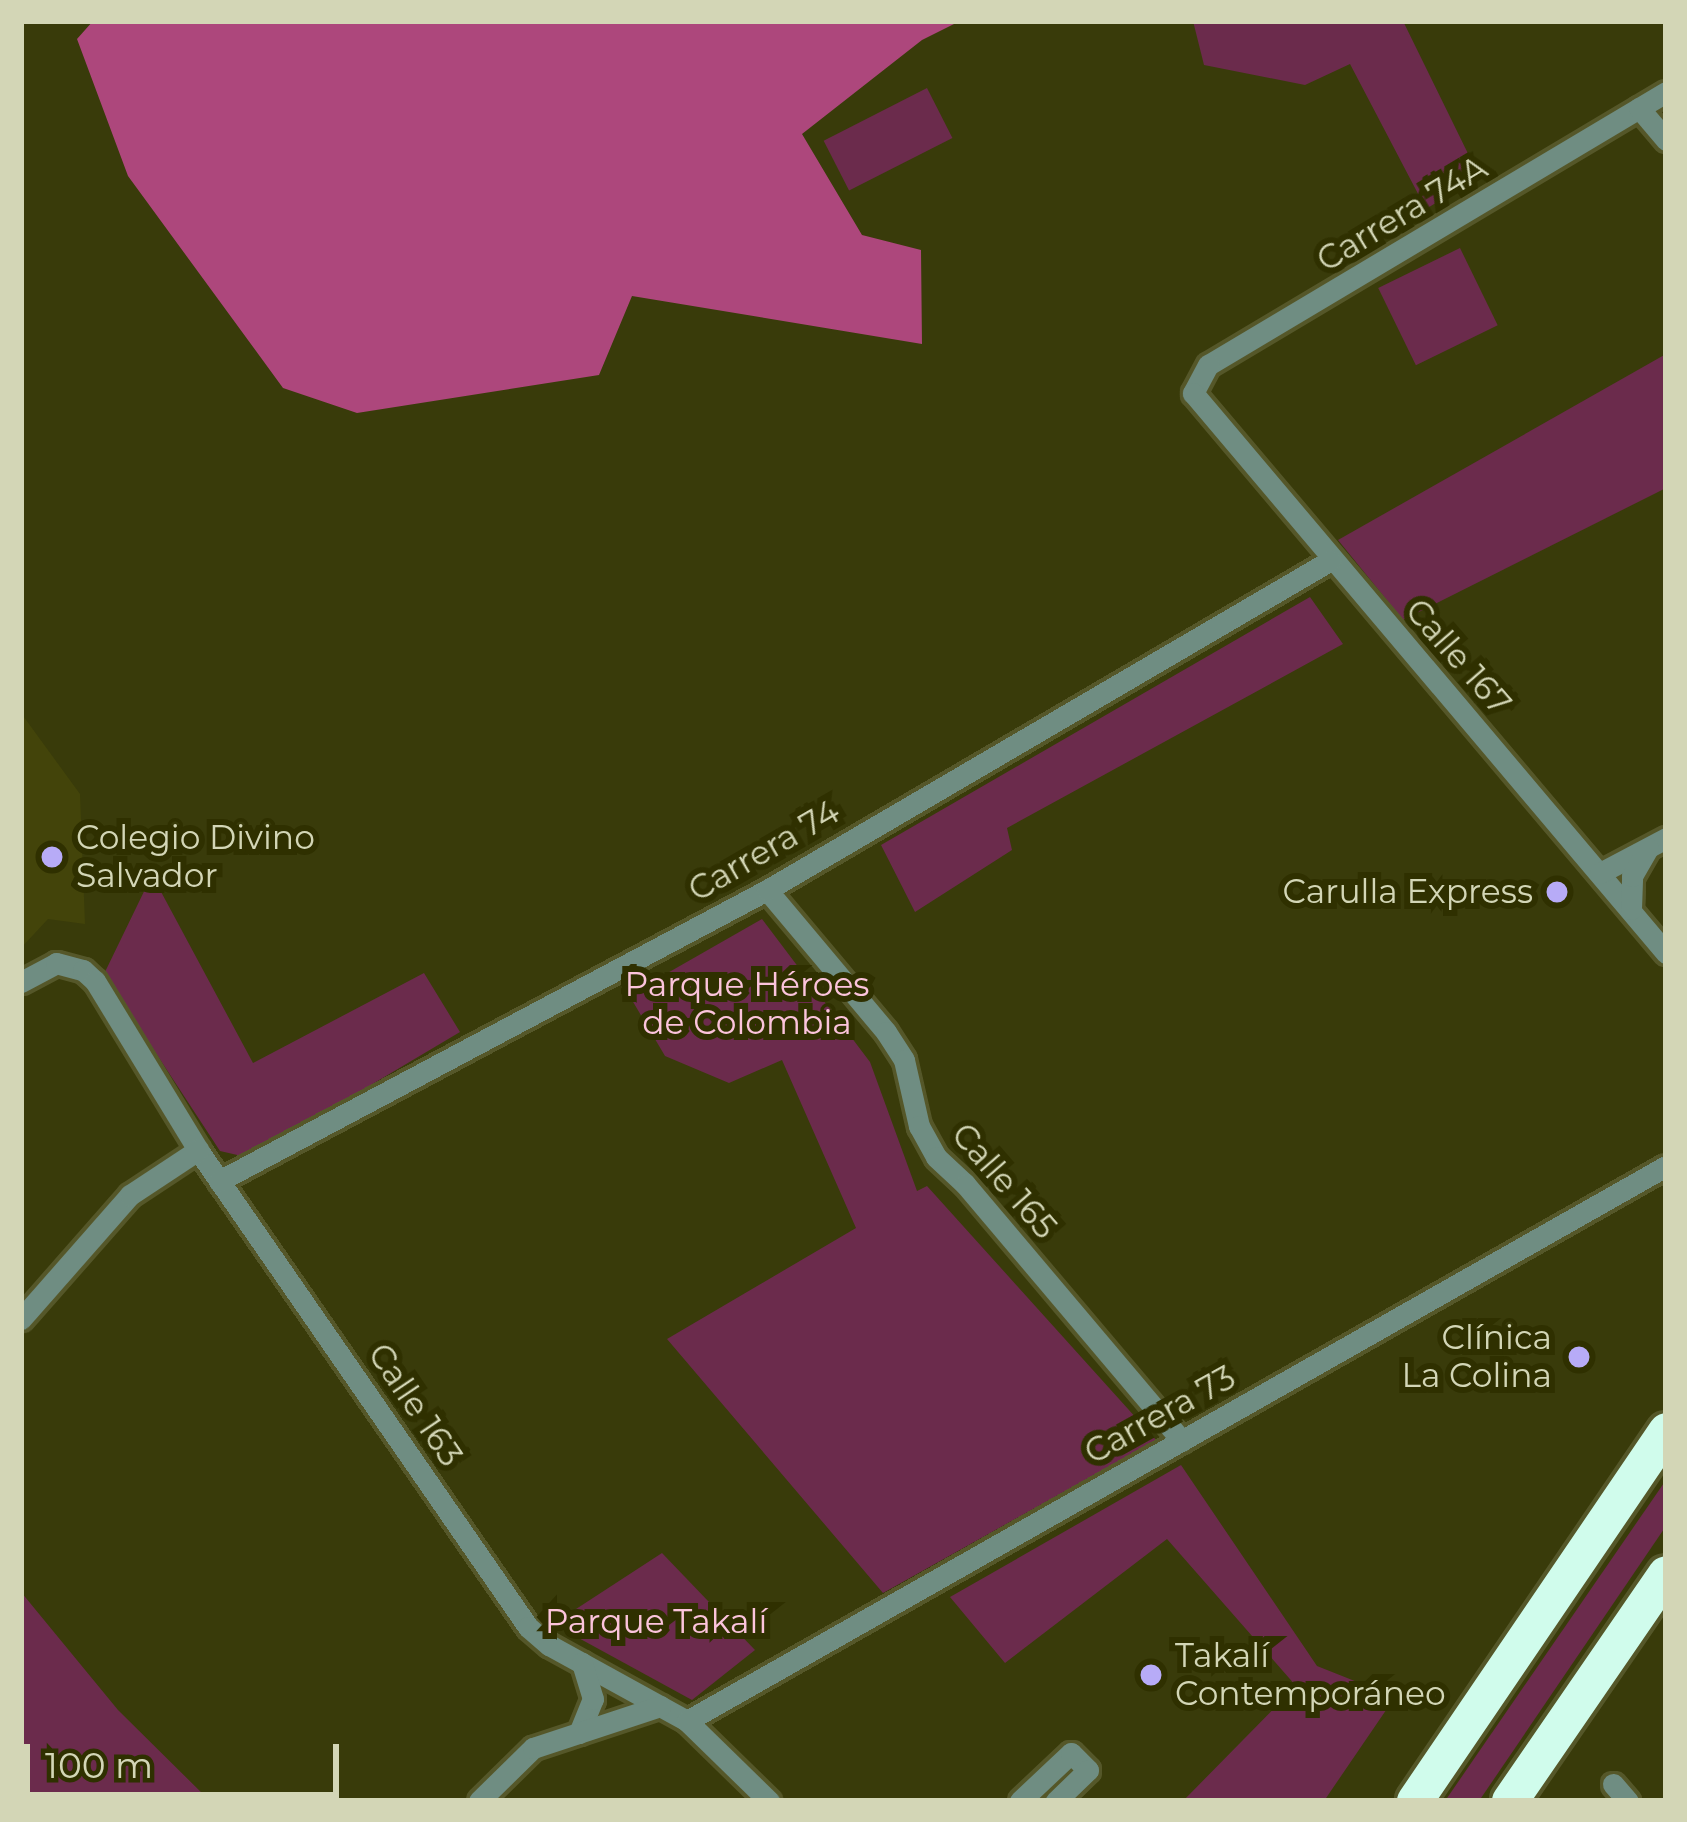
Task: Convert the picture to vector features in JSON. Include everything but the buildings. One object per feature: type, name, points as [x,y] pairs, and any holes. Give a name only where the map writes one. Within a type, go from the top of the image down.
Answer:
[{"type":"highway","points":[[1415,1801],[1666,1431]]},
{"type":"highway","points":[[1510,1801],[1666,1574]]},
{"type":"street","name":"Carrera 74A","points":[[1198,404],[1194,383],[1208,365],[1666,92]]},
{"type":"street","points":[[1639,108],[1666,140]]},
{"type":"street","name":"Calle 167","points":[[1198,404],[1666,952]]},
{"type":"street","name":"Carrera 74","points":[[219,1180],[767,890],[1331,560]]},
{"type":"street","points":[[1600,873],[1657,843]]},
{"type":"street","points":[[1631,909],[1632,876],[1657,843]]},
{"type":"street","name":"Calle 165","points":[[767,890],[904,1060],[919,1126],[936,1157],[965,1184],[1182,1441]]},
{"type":"street","name":"Calle 163","points":[[21,982],[56,963],[83,970],[198,1150],[513,1608],[549,1645],[687,1721],[770,1801]]},
{"type":"street","points":[[21,1319],[130,1195],[198,1150]]},
{"type":"street","name":"Carrera 73","points":[[687,1721],[1182,1441],[1503,1246],[1666,1166]]},
{"type":"street","points":[[579,1733],[593,1699],[582,1663]]},
{"type":"street","points":[[478,1801],[533,1748],[660,1706]]},
{"type":"street","points":[[1020,1801],[1071,1753],[1088,1770],[1056,1801]]},
{"type":"shaded area","points":[[93,21],[960,21],[922,40],[802,134],[862,235],[921,250],[922,344],[632,296],[599,375],[357,413],[283,388],[128,176],[77,39]]},
{"type":"shaded area","name":"Colegio Divino Salvador","points":[[21,713],[80,794],[85,924],[48,919],[21,948]]},
{"type":"green space","points":[[1193,21],[1403,21],[1479,176],[1426,209],[1350,64],[1305,85],[1204,65]]},
{"type":"green space","points":[[927,88],[952,138],[849,191],[824,141]]},
{"type":"green space","points":[[1460,248],[1498,325],[1416,365],[1378,288]]},
{"type":"green space","points":[[1666,354],[1666,488],[1403,620],[1338,540]]},
{"type":"green space","points":[[1310,597],[1343,644],[1007,828],[1012,850],[915,912],[881,845]]},
{"type":"green space","points":[[152,875],[253,1063],[424,973],[460,1032],[258,1152],[246,1157],[220,1151],[104,974]]},
{"type":"green space","name":"Parque Héroes de Colombia","points":[[762,919],[870,1062],[917,1191],[927,1186],[1156,1440],[883,1593],[667,1339],[856,1228],[782,1060],[729,1083],[665,1056],[629,995]]},
{"type":"green space","points":[[1181,1465],[1317,1666],[1395,1697],[1324,1801],[1183,1801],[1296,1686],[1167,1539],[1005,1663],[950,1597]]},
{"type":"green space","points":[[1666,1480],[1666,1526],[1479,1801],[1445,1801]]},
{"type":"green space","name":"Parque Takalí","points":[[662,1553],[755,1650],[692,1700],[553,1624]]},
{"type":"green space","points":[[21,1592],[118,1710],[210,1801],[37,1801],[21,1781]]},
{"type":"place","name":"Colegio Divino Salvador","points":[[52,857]]},
{"type":"place","name":"Carulla Express","points":[[1557,892]]},
{"type":"place","name":"Clínica La Colina","points":[[1579,1357]]},
{"type":"place","name":"Takalí Contemporáneo","points":[[1151,1675]]}]
